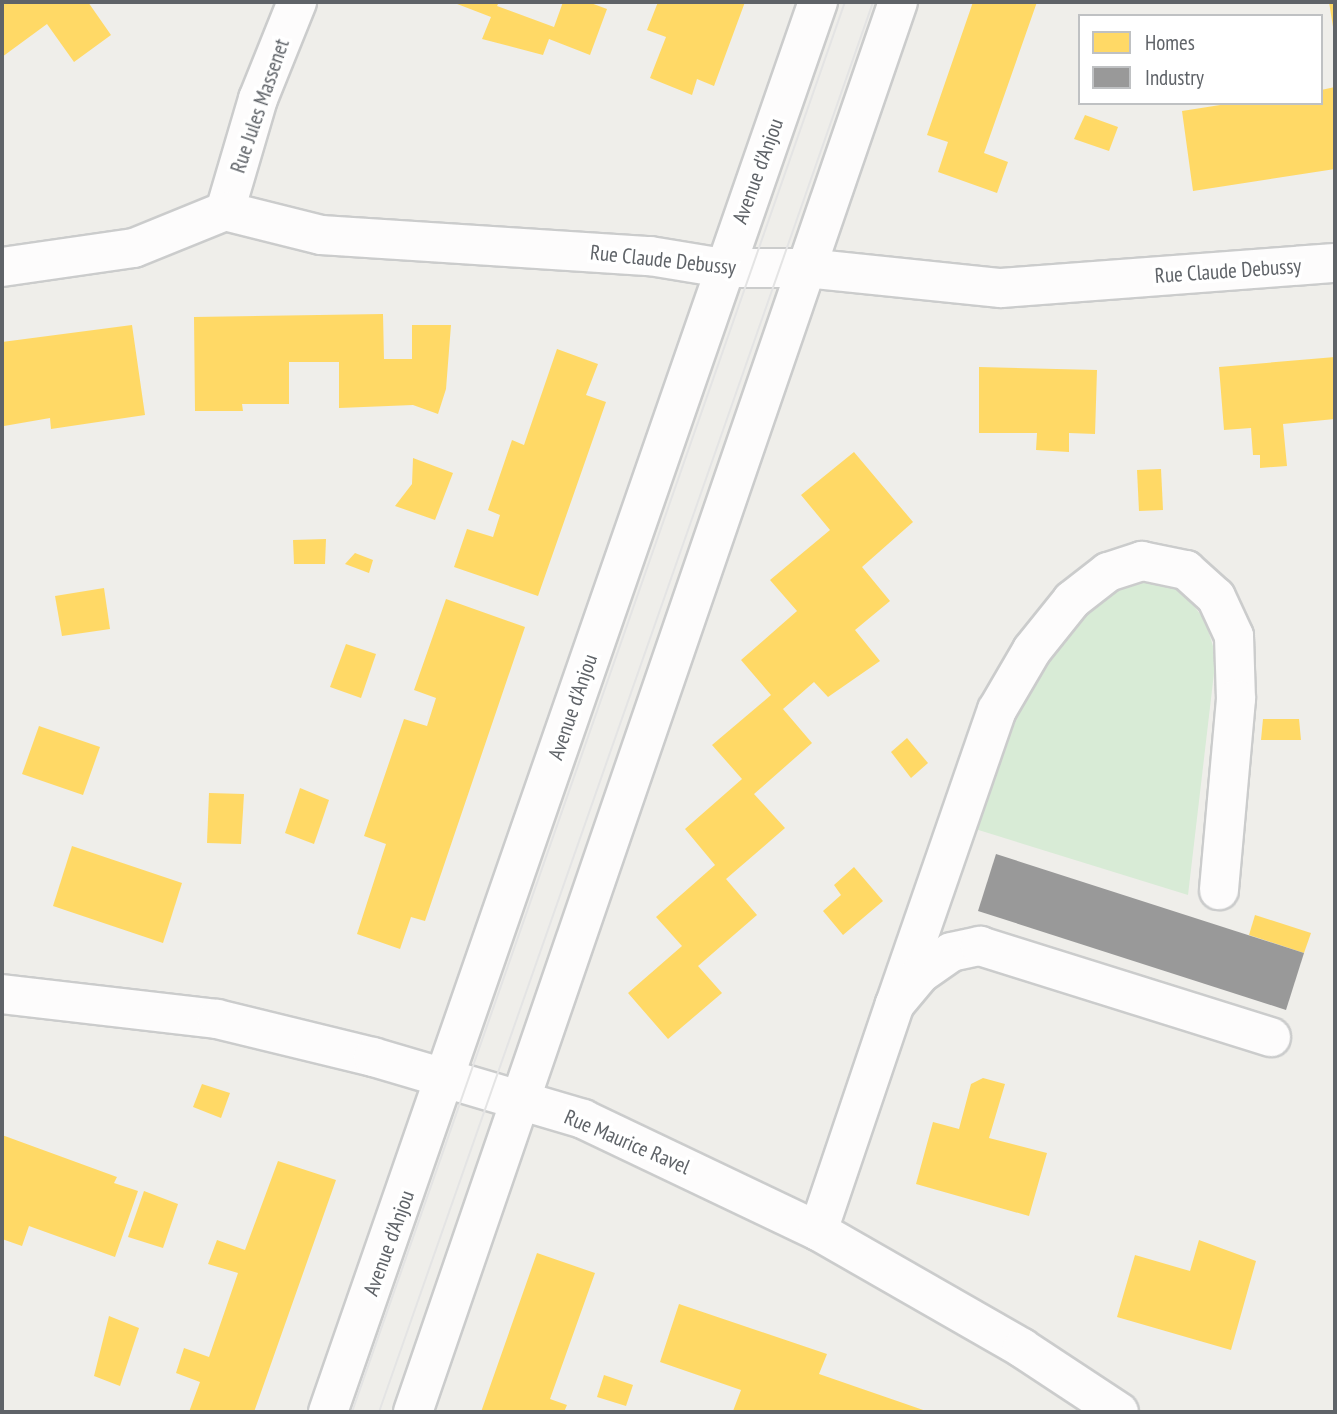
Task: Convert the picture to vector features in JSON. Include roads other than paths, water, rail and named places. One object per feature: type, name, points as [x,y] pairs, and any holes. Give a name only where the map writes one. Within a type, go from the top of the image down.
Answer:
[{"type":"street","name":"Rue Jules Massenet","points":[[225,211],[258,99],[298,2]]},
{"type":"street","name":"Avenue d'Anjou","points":[[328,1412],[447,1079],[723,268],[818,2]]},
{"type":"street","points":[[413,1412],[898,2]]},
{"type":"street","points":[[2,268],[134,248],[225,211]]},
{"type":"street","name":"Rue Claude Debussy","points":[[225,211],[321,235],[650,256],[723,268],[806,268],[1001,288],[1335,263]]},
{"type":"street","points":[[818,1231],[997,710],[1032,650],[1072,600],[1108,572],[1142,561],[1186,570],[1216,597],[1234,636],[1236,699],[1219,890]]},
{"type":"street","points":[[895,1004],[920,974],[951,952],[980,946],[1271,1037]]},
{"type":"street","name":"Rue Maurice Ravel","points":[[2,994],[217,1019],[447,1079],[583,1119],[818,1231],[1022,1348],[1119,1412]]},
{"type":"tram line","points":[[352,1412],[845,2]]},
{"type":"tram line","points":[[379,1412],[873,2]]}]
